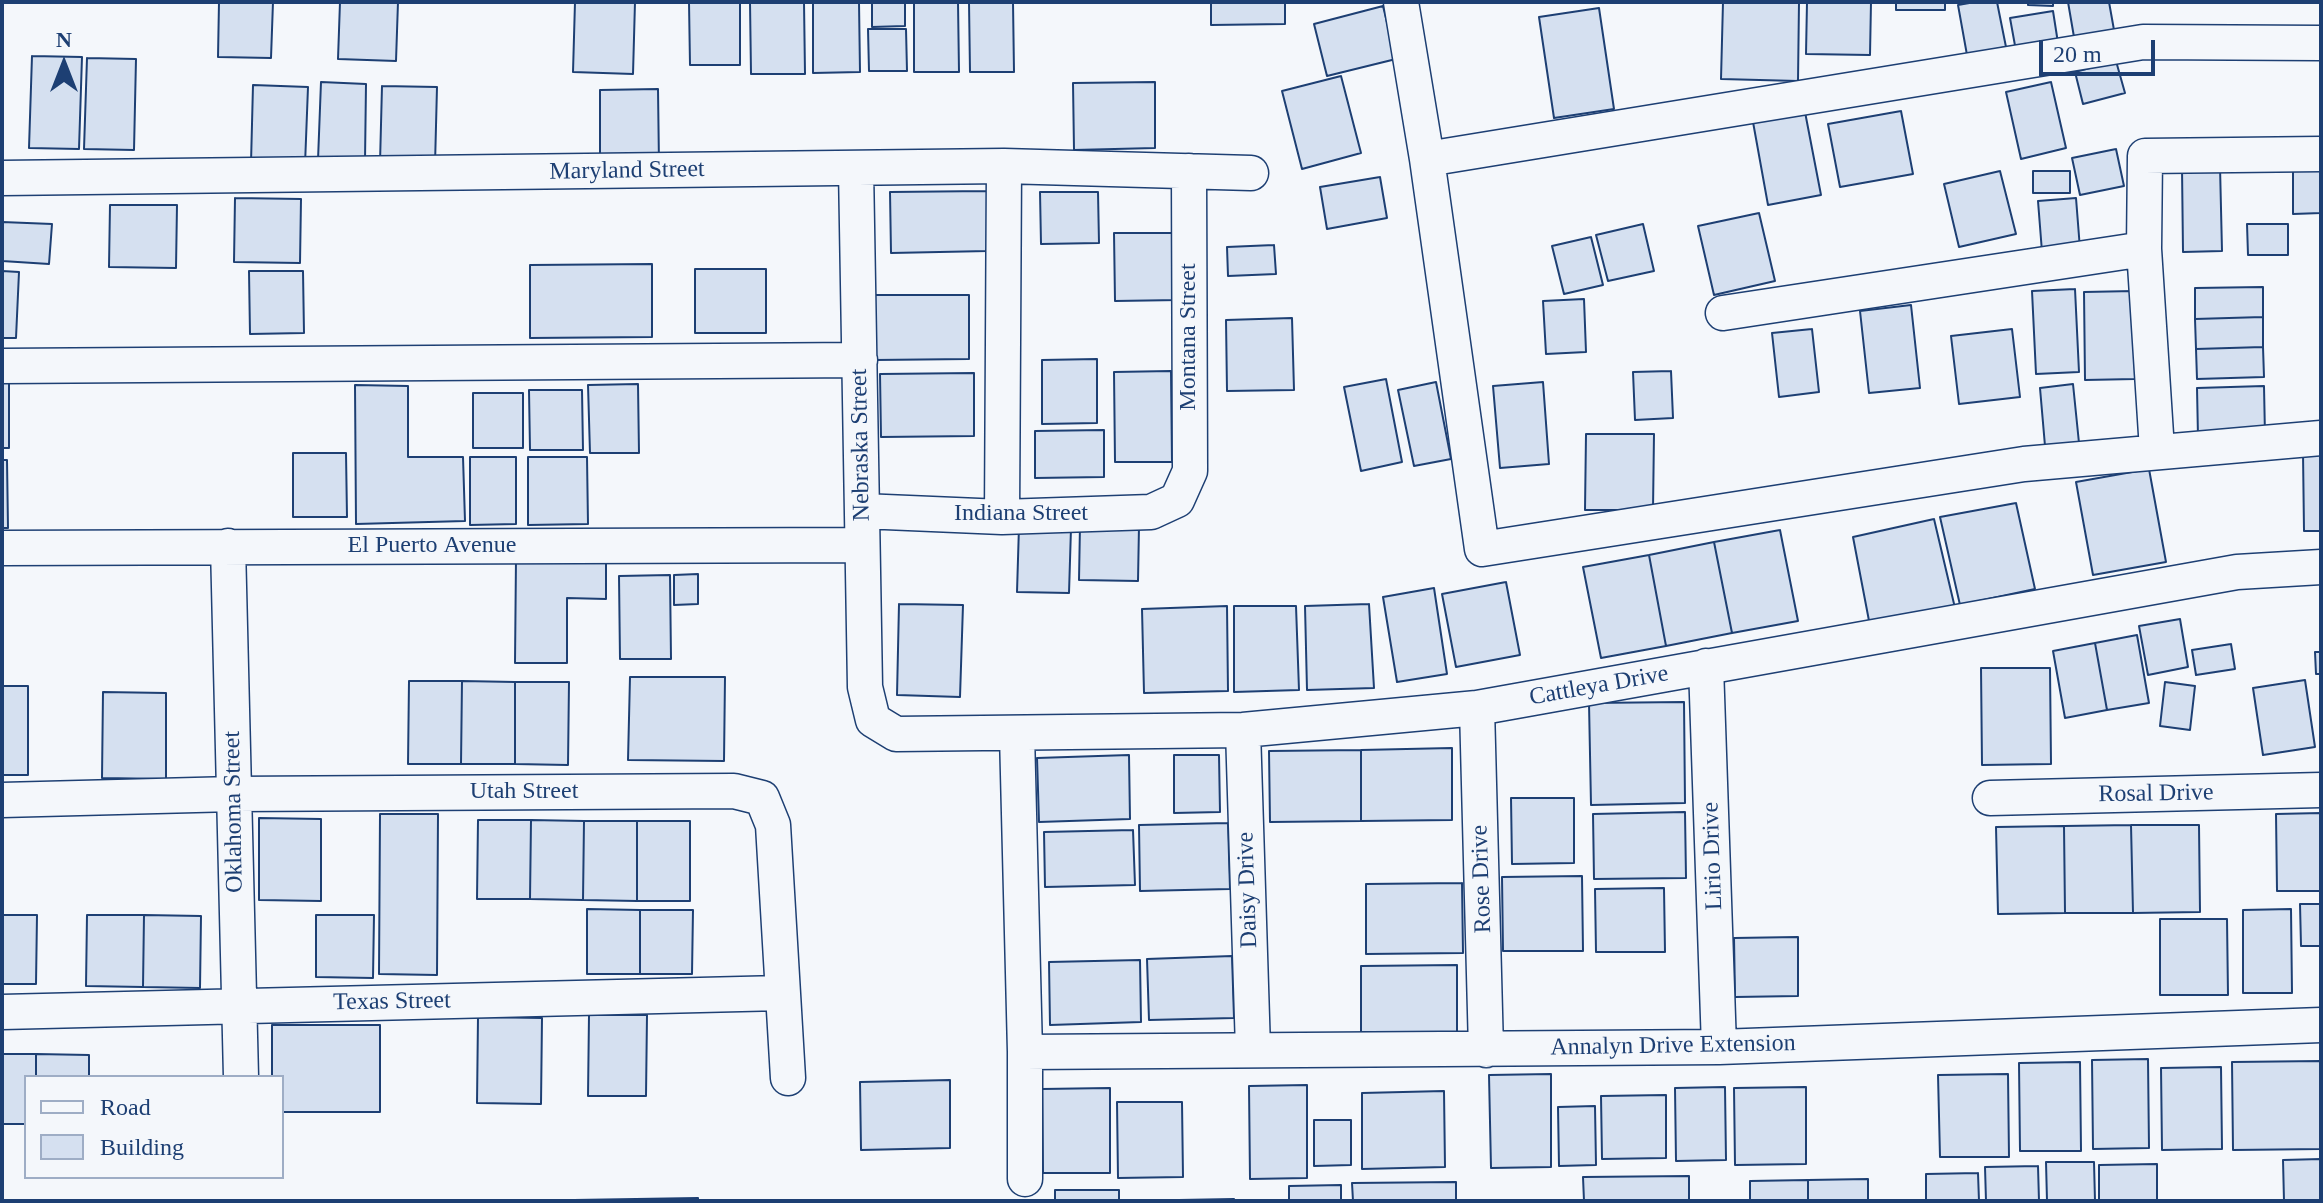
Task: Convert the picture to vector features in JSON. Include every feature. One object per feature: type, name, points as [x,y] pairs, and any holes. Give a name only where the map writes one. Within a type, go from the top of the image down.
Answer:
[{"type":"street","points":[[1401,2],[1427,159],[1482,549],[2024,464],[2321,438]]},
{"type":"street","points":[[1427,159],[2143,42],[2321,43]]},
{"type":"street","points":[[2157,450],[2144,249],[2145,156],[2321,154]]},
{"type":"street","points":[[1002,517],[1004,166]]},
{"type":"street","name":"Maryland Street","points":[[2,178],[1004,166],[1251,173]]},
{"type":"street","name":"Nebraska Street","points":[[856,168],[865,687],[873,720]]},
{"type":"street","name":"Montana Street","points":[[1177,500],[1190,471],[1189,171]]},
{"type":"street","points":[[1723,313],[2144,249]]},
{"type":"street","points":[[2,366],[860,360]]},
{"type":"street","name":"Indiana Street","points":[[862,511],[1002,517],[1151,512],[1177,500]]},
{"type":"street","name":"El Puerto Avenue","points":[[2,548],[862,545]]},
{"type":"street","name":"Oklahoma Street","points":[[228,546],[241,1075]]},
{"type":"street","name":"Cattleya Drive","points":[[873,720],[896,734],[1243,730],[1477,708],[2237,572],[2321,567]]},
{"type":"street","name":"Lirio Drive","points":[[1706,666],[1719,1047]]},
{"type":"street","name":"Rose Drive","points":[[1477,708],[1486,1050]]},
{"type":"street","name":"Daisy Drive","points":[[1243,730],[1253,1050]]},
{"type":"street","points":[[1017,734],[1025,1179]]},
{"type":"street","name":"Rosal Drive","points":[[1990,798],[2321,790]]},
{"type":"street","name":"Utah Street","points":[[2,800],[234,794],[734,791],[762,798],[773,825],[788,1078]]},
{"type":"street","name":"Texas Street","points":[[2,1012],[782,993]]},
{"type":"street","name":"Annalyn Drive Extension","points":[[1025,1052],[1719,1047],[2321,1025]]},
{"type":"building","points":[[219,2],[273,2],[271,58],[218,57]]},
{"type":"building","points":[[340,2],[398,2],[396,61],[338,59]]},
{"type":"building","points":[[575,2],[635,2],[633,74],[573,72]]},
{"type":"building","points":[[689,2],[740,2],[740,65],[690,65]]},
{"type":"building","points":[[750,2],[804,2],[805,74],[751,74]]},
{"type":"building","points":[[813,2],[859,2],[860,72],[813,73]]},
{"type":"building","points":[[872,2],[905,2],[905,26],[872,27]]},
{"type":"building","points":[[914,2],[958,2],[959,72],[914,72]]},
{"type":"building","points":[[969,2],[1013,2],[1014,72],[970,72]]},
{"type":"building","points":[[1211,2],[1285,2],[1285,24],[1211,25]]},
{"type":"building","points":[[1723,2],[1799,2],[1798,81],[1721,79]]},
{"type":"building","points":[[1807,2],[1871,2],[1870,55],[1806,54]]},
{"type":"building","points":[[1896,2],[1945,2],[1945,10],[1896,10]]},
{"type":"building","points":[[1997,2],[2006,47],[1967,55],[1958,5]]},
{"type":"building","points":[[2028,2],[2053,2],[2053,6],[2028,5]]},
{"type":"building","points":[[2068,2],[2109,2],[2114,30],[2074,37]]},
{"type":"building","points":[[1383,6],[1396,59],[1327,76],[1314,24]]},
{"type":"building","points":[[1599,8],[1614,109],[1554,118],[1539,17]]},
{"type":"building","points":[[2053,11],[2058,43],[2016,51],[2010,18]]},
{"type":"building","points":[[868,29],[906,29],[907,71],[869,71]]},
{"type":"building","points":[[32,56],[82,57],[79,149],[29,148]]},
{"type":"building","points":[[87,58],[136,59],[134,150],[84,149]]},
{"type":"building","points":[[2116,61],[2125,93],[2083,104],[2075,72]]},
{"type":"building","points":[[1341,76],[1361,153],[1302,169],[1282,91]]},
{"type":"building","points":[[321,82],[366,84],[365,161],[318,160]]},
{"type":"building","points":[[1155,82],[1155,148],[1074,150],[1073,83]]},
{"type":"building","points":[[2051,82],[2066,148],[2021,159],[2006,92]]},
{"type":"building","points":[[253,85],[308,87],[305,165],[251,163]]},
{"type":"building","points":[[382,86],[437,87],[435,165],[380,163]]},
{"type":"building","points":[[658,89],[659,165],[600,166],[600,90]]},
{"type":"building","points":[[1901,111],[1913,174],[1840,187],[1828,124]]},
{"type":"building","points":[[1805,112],[1821,195],[1768,205],[1753,122]]},
{"type":"building","points":[[2116,149],[2124,186],[2080,195],[2072,158]]},
{"type":"building","points":[[2220,166],[2222,251],[2183,252],[2182,168]]},
{"type":"building","points":[[2321,170],[2321,213],[2293,214],[2293,171]]},
{"type":"building","points":[[2000,171],[2016,234],[1959,247],[1944,184]]},
{"type":"building","points":[[2033,171],[2070,171],[2070,193],[2033,193]]},
{"type":"building","points":[[1380,177],[1387,218],[1327,229],[1320,187]]},
{"type":"building","points":[[987,191],[988,251],[891,253],[890,192]]},
{"type":"building","points":[[1040,192],[1098,192],[1099,243],[1041,244]]},
{"type":"building","points":[[235,198],[301,199],[300,263],[234,262]]},
{"type":"building","points":[[2076,198],[2080,249],[2042,252],[2038,201]]},
{"type":"building","points":[[110,205],[177,205],[176,268],[109,267]]},
{"type":"building","points":[[1759,213],[1775,281],[1714,295],[1698,226]]},
{"type":"building","points":[[2,222],[52,224],[49,264],[2,261]]},
{"type":"building","points":[[1643,224],[1654,271],[1608,281],[1596,235]]},
{"type":"building","points":[[2247,224],[2288,224],[2288,255],[2248,255]]},
{"type":"building","points":[[1114,233],[1178,233],[1179,300],[1115,301]]},
{"type":"building","points":[[1591,237],[1603,285],[1564,294],[1552,246]]},
{"type":"building","points":[[1274,245],[1276,274],[1228,276],[1227,247]]},
{"type":"building","points":[[652,264],[652,337],[530,338],[530,265]]},
{"type":"building","points":[[695,269],[766,269],[766,333],[695,333]]},
{"type":"building","points":[[2,271],[19,272],[16,338],[2,338]]},
{"type":"building","points":[[249,271],[303,271],[304,333],[250,334]]},
{"type":"building","points":[[2263,287],[2263,317],[2195,319],[2195,288]]},
{"type":"building","points":[[2075,289],[2079,372],[2036,374],[2032,291]]},
{"type":"building","points":[[2134,291],[2135,379],[2085,380],[2084,292]]},
{"type":"building","points":[[873,295],[969,295],[969,359],[875,360]]},
{"type":"building","points":[[1584,299],[1586,352],[1546,354],[1543,301]]},
{"type":"building","points":[[1911,305],[1920,388],[1869,393],[1860,311]]},
{"type":"building","points":[[2263,317],[2263,347],[2196,349],[2195,319]]},
{"type":"building","points":[[1292,318],[1294,390],[1227,391],[1226,320]]},
{"type":"building","points":[[1812,329],[1819,392],[1779,397],[1772,333]]},
{"type":"building","points":[[2012,329],[2020,397],[1959,404],[1951,336]]},
{"type":"building","points":[[2263,347],[2264,377],[2197,379],[2196,349]]},
{"type":"building","points":[[1097,359],[1097,423],[1042,424],[1042,360]]},
{"type":"building","points":[[1171,371],[1172,462],[1115,462],[1114,372]]},
{"type":"building","points":[[1671,371],[1673,418],[1635,420],[1633,372]]},
{"type":"building","points":[[974,373],[974,436],[881,437],[880,374]]},
{"type":"building","points":[[1386,379],[1402,462],[1361,471],[1344,387]]},
{"type":"building","points":[[2,380],[9,380],[9,448],[2,448]]},
{"type":"building","points":[[1436,382],[1451,459],[1414,466],[1398,390]]},
{"type":"building","points":[[1543,382],[1549,464],[1500,468],[1493,386]]},
{"type":"building","points":[[638,384],[639,453],[590,453],[588,385]]},
{"type":"building","points":[[2073,384],[2079,443],[2045,446],[2040,388]]},
{"type":"building","points":[[355,385],[408,386],[408,457],[463,457],[465,521],[356,524]]},
{"type":"building","points":[[2264,386],[2265,436],[2198,437],[2197,388]]},
{"type":"building","points":[[529,390],[582,390],[583,450],[530,450]]},
{"type":"building","points":[[473,393],[523,393],[523,448],[473,448]]},
{"type":"building","points":[[1104,430],[1104,477],[1035,478],[1035,431]]},
{"type":"building","points":[[1586,434],[1654,434],[1653,510],[1585,510]]},
{"type":"building","points":[[293,453],[346,453],[347,517],[293,517]]},
{"type":"building","points":[[2303,453],[2321,453],[2321,531],[2304,531]]},
{"type":"building","points":[[470,457],[516,457],[516,524],[470,525]]},
{"type":"building","points":[[528,457],[587,457],[588,524],[528,525]]},
{"type":"building","points":[[2,460],[7,460],[8,528],[2,528]]},
{"type":"building","points":[[2149,469],[2166,562],[2093,575],[2076,482]]},
{"type":"building","points":[[2016,503],[2035,589],[1960,605],[1940,517]]},
{"type":"building","points":[[1934,519],[1955,608],[1870,626],[1853,537]]},
{"type":"building","points":[[1080,525],[1139,526],[1138,581],[1079,580]]},
{"type":"building","points":[[1019,526],[1071,528],[1069,593],[1017,592]]},
{"type":"building","points":[[1780,530],[1798,621],[1732,633],[1714,542]]},
{"type":"building","points":[[1714,542],[1732,633],[1666,646],[1649,555]]},
{"type":"building","points":[[1649,555],[1666,646],[1601,658],[1583,567]]},
{"type":"building","points":[[516,558],[606,558],[606,599],[567,598],[567,663],[515,663]]},
{"type":"building","points":[[698,574],[698,604],[674,605],[674,575]]},
{"type":"building","points":[[670,575],[671,659],[620,659],[619,576]]},
{"type":"building","points":[[1506,582],[1520,655],[1456,667],[1442,594]]},
{"type":"building","points":[[1434,588],[1447,674],[1397,682],[1383,597]]},
{"type":"building","points":[[899,604],[963,605],[960,697],[897,695]]},
{"type":"building","points":[[1369,604],[1374,688],[1307,690],[1305,606]]},
{"type":"building","points":[[1227,606],[1228,691],[1144,693],[1142,609]]},
{"type":"building","points":[[1234,606],[1296,606],[1299,690],[1234,692]]},
{"type":"building","points":[[2180,619],[2188,667],[2148,675],[2139,626]]},
{"type":"building","points":[[2137,635],[2149,703],[2107,710],[2095,643]]},
{"type":"building","points":[[2095,643],[2107,710],[2065,718],[2053,651]]},
{"type":"building","points":[[2231,644],[2235,669],[2196,675],[2192,650]]},
{"type":"building","points":[[2315,652],[2321,652],[2321,674],[2316,674]]},
{"type":"building","points":[[1981,668],[2050,668],[2051,764],[1982,765]]},
{"type":"building","points":[[630,677],[725,677],[724,761],[628,760]]},
{"type":"building","points":[[2305,680],[2315,747],[2263,755],[2253,688]]},
{"type":"building","points":[[409,681],[462,681],[461,764],[408,764]]},
{"type":"building","points":[[462,681],[515,682],[515,764],[461,764]]},
{"type":"building","points":[[515,682],[569,682],[568,765],[515,764]]},
{"type":"building","points":[[2165,682],[2195,686],[2190,730],[2160,726]]},
{"type":"building","points":[[2,686],[28,686],[28,775],[2,775]]},
{"type":"building","points":[[103,692],[166,693],[166,779],[102,778]]},
{"type":"building","points":[[1684,702],[1685,803],[1591,805],[1589,703]]},
{"type":"building","points":[[1452,748],[1452,820],[1361,821],[1361,750]]},
{"type":"building","points":[[1361,750],[1361,821],[1270,822],[1269,751]]},
{"type":"building","points":[[1129,755],[1130,819],[1039,822],[1037,758]]},
{"type":"building","points":[[1174,755],[1219,755],[1220,812],[1174,813]]},
{"type":"building","points":[[1511,798],[1574,798],[1574,863],[1512,864]]},
{"type":"building","points":[[1685,812],[1686,878],[1594,879],[1593,814]]},
{"type":"building","points":[[2321,813],[2321,891],[2277,891],[2276,814]]},
{"type":"building","points":[[380,814],[438,814],[437,975],[379,974]]},
{"type":"building","points":[[259,818],[321,819],[321,901],[259,900]]},
{"type":"building","points":[[478,820],[531,820],[530,899],[477,899]]},
{"type":"building","points":[[531,820],[584,821],[583,900],[530,899]]},
{"type":"building","points":[[584,821],[637,821],[637,901],[583,900]]},
{"type":"building","points":[[637,821],[690,821],[690,901],[637,901]]},
{"type":"building","points":[[1228,823],[1230,889],[1140,891],[1139,825]]},
{"type":"building","points":[[2131,825],[2199,825],[2200,912],[2133,913]]},
{"type":"building","points":[[2131,825],[2133,913],[2065,913],[2064,826]]},
{"type":"building","points":[[2064,826],[2065,913],[1998,914],[1996,827]]},
{"type":"building","points":[[1133,830],[1135,885],[1045,887],[1044,832]]},
{"type":"building","points":[[1582,876],[1583,951],[1503,951],[1502,877]]},
{"type":"building","points":[[1462,883],[1463,953],[1366,954],[1366,884]]},
{"type":"building","points":[[1664,888],[1665,952],[1596,952],[1595,889]]},
{"type":"building","points":[[2300,904],[2321,904],[2321,946],[2301,946]]},
{"type":"building","points":[[587,909],[640,910],[640,974],[587,974]]},
{"type":"building","points":[[2291,909],[2292,993],[2243,993],[2243,910]]},
{"type":"building","points":[[640,910],[693,910],[692,974],[640,974]]},
{"type":"building","points":[[2,915],[37,915],[36,984],[2,984]]},
{"type":"building","points":[[87,915],[144,915],[143,987],[86,986]]},
{"type":"building","points":[[144,915],[201,916],[200,988],[143,987]]},
{"type":"building","points":[[316,915],[374,915],[373,978],[316,977]]},
{"type":"building","points":[[2160,919],[2227,919],[2228,995],[2160,995]]},
{"type":"building","points":[[1798,937],[1798,996],[1735,997],[1734,938]]},
{"type":"building","points":[[1232,956],[1234,1018],[1149,1020],[1147,959]]},
{"type":"building","points":[[1140,960],[1141,1022],[1050,1025],[1049,962]]},
{"type":"building","points":[[1457,965],[1457,1032],[1361,1032],[1361,966]]},
{"type":"building","points":[[589,1015],[647,1015],[646,1096],[588,1096]]},
{"type":"building","points":[[478,1017],[542,1018],[541,1104],[477,1103]]},
{"type":"building","points":[[272,1025],[380,1025],[380,1112],[284,1112],[284,1075],[272,1075]]},
{"type":"building","points":[[2,1054],[36,1054],[36,1075],[24,1075],[24,1124],[2,1124]]},
{"type":"building","points":[[36,1054],[89,1055],[89,1075],[36,1075]]},
{"type":"building","points":[[2148,1059],[2149,1148],[2093,1149],[2092,1060]]},
{"type":"building","points":[[2321,1061],[2321,1149],[2233,1150],[2232,1062]]},
{"type":"building","points":[[2080,1062],[2081,1151],[2020,1151],[2019,1063]]},
{"type":"building","points":[[2221,1067],[2222,1149],[2162,1150],[2161,1068]]},
{"type":"building","points":[[1551,1074],[1551,1167],[1491,1168],[1489,1075]]},
{"type":"building","points":[[2008,1074],[2009,1157],[1940,1157],[1938,1075]]},
{"type":"building","points":[[950,1080],[950,1148],[861,1150],[860,1082]]},
{"type":"building","points":[[1307,1085],[1307,1178],[1250,1179],[1249,1086]]},
{"type":"building","points":[[1725,1087],[1726,1160],[1676,1161],[1675,1088]]},
{"type":"building","points":[[1806,1087],[1806,1164],[1735,1165],[1734,1088]]},
{"type":"building","points":[[1110,1088],[1110,1173],[1043,1173],[1042,1089]]},
{"type":"building","points":[[1444,1091],[1445,1167],[1362,1169],[1362,1093]]},
{"type":"building","points":[[1666,1095],[1666,1158],[1602,1159],[1601,1096]]},
{"type":"building","points":[[1117,1102],[1182,1102],[1183,1177],[1118,1178]]},
{"type":"building","points":[[1595,1106],[1596,1165],[1559,1166],[1558,1107]]},
{"type":"building","points":[[1314,1120],[1351,1120],[1351,1165],[1314,1166]]},
{"type":"building","points":[[2321,1159],[2321,1201],[2284,1201],[2283,1160]]},
{"type":"building","points":[[2046,1162],[2094,1162],[2095,1201],[2047,1201]]},
{"type":"building","points":[[2157,1164],[2157,1201],[2099,1201],[2099,1165]]},
{"type":"building","points":[[2038,1166],[2039,1201],[1986,1201],[1985,1167]]},
{"type":"building","points":[[1978,1173],[1979,1201],[1926,1201],[1926,1174]]},
{"type":"building","points":[[1689,1176],[1689,1201],[1584,1201],[1583,1177]]},
{"type":"building","points":[[1868,1179],[1868,1201],[1808,1201],[1808,1180]]},
{"type":"building","points":[[1808,1180],[1808,1201],[1750,1201],[1750,1181]]},
{"type":"building","points":[[1456,1182],[1456,1201],[1353,1201],[1352,1183]]},
{"type":"building","points":[[1341,1185],[1341,1201],[1289,1201],[1289,1186]]},
{"type":"building","points":[[1055,1190],[1119,1190],[1119,1201],[1055,1201]]},
{"type":"building","points":[[698,1198],[698,1201],[574,1201],[574,1200]]},
{"type":"building","points":[[1179,1200],[1234,1201],[1179,1201]]}]
